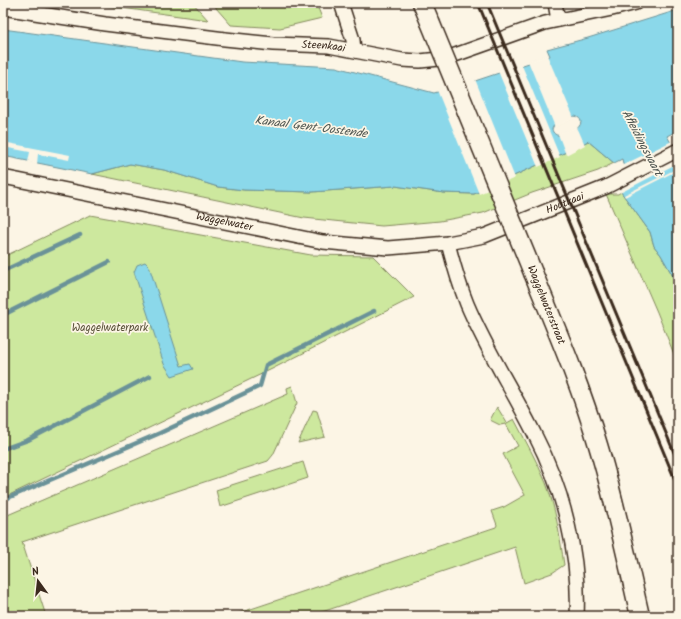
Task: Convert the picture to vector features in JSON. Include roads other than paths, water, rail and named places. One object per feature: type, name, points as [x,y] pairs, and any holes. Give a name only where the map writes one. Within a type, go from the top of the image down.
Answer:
[{"type":"main road","name":"Waggelwaterstraat","points":[[422,3],[534,275],[579,390],[598,444],[615,505],[640,616]]},
{"type":"street","points":[[341,3],[354,40],[354,50]]},
{"type":"street","points":[[555,3],[558,20]]},
{"type":"street","name":"Steenkaai","points":[[3,8],[105,24],[218,38],[273,44],[329,46],[402,60],[420,61],[439,59],[455,55],[533,26],[612,10],[636,3]]},
{"type":"street","name":"Houtkaai","points":[[448,243],[484,236],[617,182],[678,150]]},
{"type":"street","name":"Waggelwater","points":[[3,177],[323,242],[388,248],[448,243]]},
{"type":"street","points":[[448,243],[466,303],[479,331],[536,435],[552,470],[571,538],[576,571],[577,616]]},
{"type":"water","points":[[678,10],[678,130],[667,136],[674,148],[678,151],[678,285],[661,255],[654,246],[650,232],[621,192],[624,168],[622,159],[614,163],[588,141],[474,194],[444,193],[395,186],[312,192],[244,190],[218,187],[164,170],[130,164],[92,174],[3,156],[3,29],[242,62],[336,67],[434,93],[550,56],[547,49]],"holes":[[[575,116],[580,119],[581,124],[578,128],[566,135],[560,136],[555,134],[552,129],[555,123]]]},
{"type":"water","points":[[145,262],[149,266],[181,366],[190,364],[193,369],[172,376],[164,364],[134,272],[137,265]]},
{"type":"waterway","points":[[3,271],[80,235]]},
{"type":"waterway","points":[[7,313],[109,262]]},
{"type":"waterway","points":[[3,500],[160,433],[260,386],[266,365],[374,311]]},
{"type":"waterway","points":[[3,449],[28,440],[150,376]]},
{"type":"railway","points":[[478,3],[678,487]]},
{"type":"railway","points":[[487,3],[678,462]]},
{"type":"water label","name":"Kanaal Gent-Oostende","points":[[311,127]]},
{"type":"water label","name":"Afleidingsvaart","points":[[642,143]]},
{"type":"park label","name":"Waggelwaterpark","points":[[110,328]]}]
